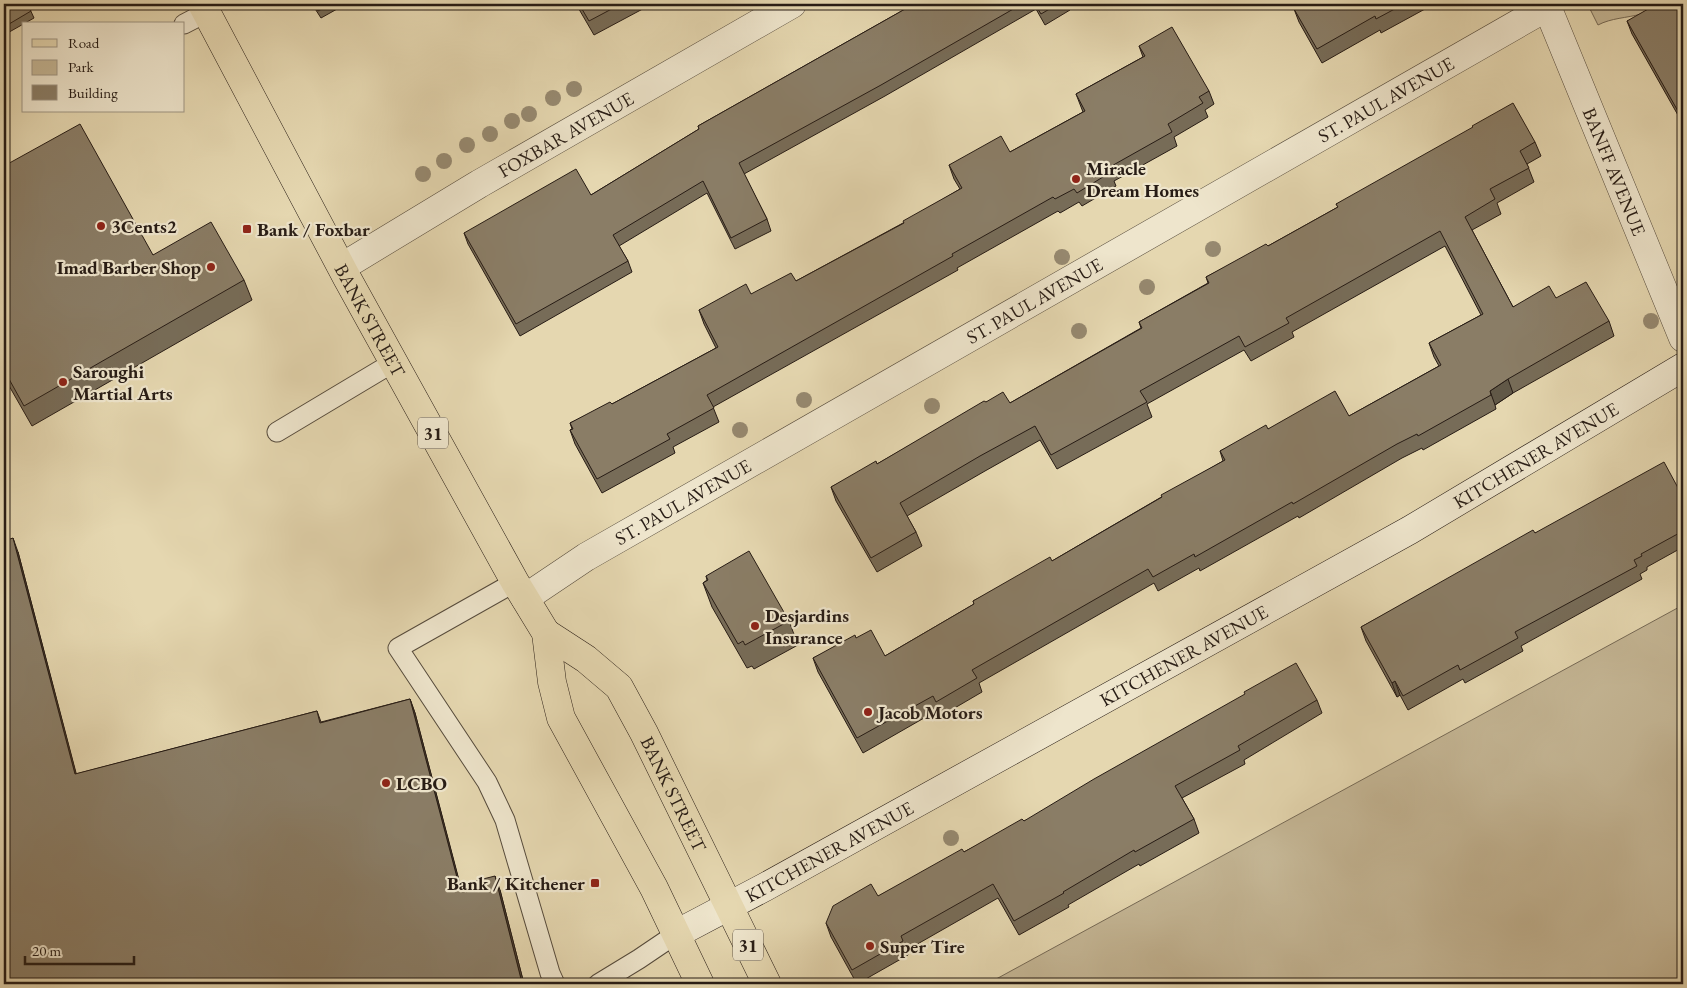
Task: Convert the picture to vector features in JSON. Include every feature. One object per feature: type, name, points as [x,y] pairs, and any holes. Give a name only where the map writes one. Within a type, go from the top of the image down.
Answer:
[{"type":"main road","name":"BANK STREET","points":[[197,13],[342,268],[520,590],[546,633],[552,682],[561,718],[654,888],[700,984]]},
{"type":"main road","name":"BANK STREET","points":[[546,633],[586,659],[619,688],[649,742],[767,984]]},
{"type":"street","name":"FOXBAR AVENUE","points":[[342,268],[479,184],[792,4]]},
{"type":"street","name":"BANFF AVENUE","points":[[1547,5],[1683,338]]},
{"type":"street","name":"ST. PAUL AVENUE","points":[[520,590],[586,557],[1547,5]]},
{"type":"street","name":"KITCHENER AVENUE","points":[[676,934],[1410,530],[1683,367]]},
{"type":"lane","points":[[277,432],[394,362]]},
{"type":"lane","points":[[520,590],[398,648],[472,756],[498,801],[550,973],[555,984]]},
{"type":"lane","points":[[598,984],[676,934]]},
{"type":"green space","points":[[1583,4],[1664,4],[1644,13],[1598,25],[1590,9]]},
{"type":"green space","points":[[1683,605],[1683,984],[987,984]]},
{"type":"building","points":[[4,4],[27,4],[31,11],[4,27]]},
{"type":"building","points":[[314,4],[331,4],[318,11]]},
{"type":"building","points":[[579,4],[621,4],[589,21]]},
{"type":"building","points":[[914,4],[1022,4],[881,85],[739,163],[767,219],[731,238],[703,181],[613,235],[628,261],[516,324],[464,233],[576,169],[591,195],[699,129],[698,126]]},
{"type":"building","points":[[1035,4],[1058,4],[1041,14]]},
{"type":"building","points":[[1303,4],[1404,4],[1376,19],[1375,16],[1317,49],[1294,9]]},
{"type":"building","points":[[1657,4],[1683,4],[1683,120],[1627,21]]},
{"type":"building","points":[[1172,27],[1209,91],[1199,97],[1203,103],[1168,124],[1172,132],[1108,168],[1111,172],[1077,193],[1074,189],[1055,199],[1053,197],[952,254],[953,256],[707,395],[714,408],[667,434],[670,439],[597,479],[570,430],[573,429],[570,423],[610,402],[612,404],[718,347],[699,310],[746,284],[751,294],[791,273],[796,281],[904,223],[903,221],[962,188],[949,165],[1001,136],[1010,152],[1085,111],[1076,94],[1145,56],[1139,46]]},
{"type":"building","points":[[1513,103],[1535,142],[1520,151],[1529,168],[1490,189],[1495,199],[1465,217],[1513,307],[1549,286],[1556,298],[1586,282],[1609,321],[1508,379],[1490,391],[1491,395],[1418,436],[1417,434],[1397,444],[1293,504],[1292,502],[1195,557],[1194,554],[1153,577],[1148,569],[972,670],[977,678],[936,702],[933,696],[857,738],[813,658],[855,635],[856,638],[871,630],[885,656],[974,604],[973,601],[1050,557],[1052,561],[1162,497],[1161,495],[1225,460],[1220,451],[1266,425],[1268,429],[1335,391],[1349,416],[1441,365],[1429,343],[1483,314],[1440,231],[1286,318],[1289,323],[1245,347],[1239,336],[1140,391],[1147,402],[1051,455],[1035,426],[980,456],[900,503],[916,532],[871,558],[831,487],[876,461],[877,464],[984,401],[986,402],[1003,392],[1010,403],[1142,328],[1139,322],[1209,283],[1206,277],[1266,244],[1268,246],[1338,207],[1336,204]]},
{"type":"building","points":[[80,124],[153,255],[211,222],[244,280],[24,406],[4,370],[4,166]]},
{"type":"building","points":[[1664,462],[1683,497],[1683,531],[1641,554],[1642,556],[1634,560],[1637,566],[1515,632],[1518,638],[1460,670],[1458,665],[1403,696],[1395,681],[1392,683],[1361,627],[1533,530],[1535,533]]},
{"type":"building","points":[[13,538],[75,774],[317,711],[320,723],[410,699],[459,885],[495,876],[521,979],[502,984],[4,984],[4,541]]},
{"type":"building","name":"Desjardins Insurance","points":[[749,551],[789,621],[745,645],[743,641],[738,644],[703,583],[708,580],[706,576]]},
{"type":"building","points":[[1296,663],[1317,700],[1238,746],[1240,750],[1175,786],[1194,819],[1135,852],[1134,850],[1014,921],[993,884],[901,936],[903,941],[852,970],[826,923],[833,906],[871,884],[878,896],[962,849],[964,852],[1022,819],[1024,821]]},
{"type":"place","name":"Miracle Dream Homes","points":[[1076,179]]},
{"type":"place","name":"3Cents2","points":[[101,226]]},
{"type":"place","name":"Bank / Foxbar","points":[[247,229]]},
{"type":"place","name":"Imad Barber Shop","points":[[211,267]]},
{"type":"place","name":"Saroughi Martial Arts","points":[[63,382]]},
{"type":"place","name":"Desjardins Insurance","points":[[755,626]]},
{"type":"place","name":"Jacob Motors","points":[[868,712]]},
{"type":"place","name":"LCBO","points":[[386,783]]},
{"type":"place","name":"Bank / Kitchener","points":[[595,883]]},
{"type":"place","name":"Super Tire","points":[[870,946]]}]
